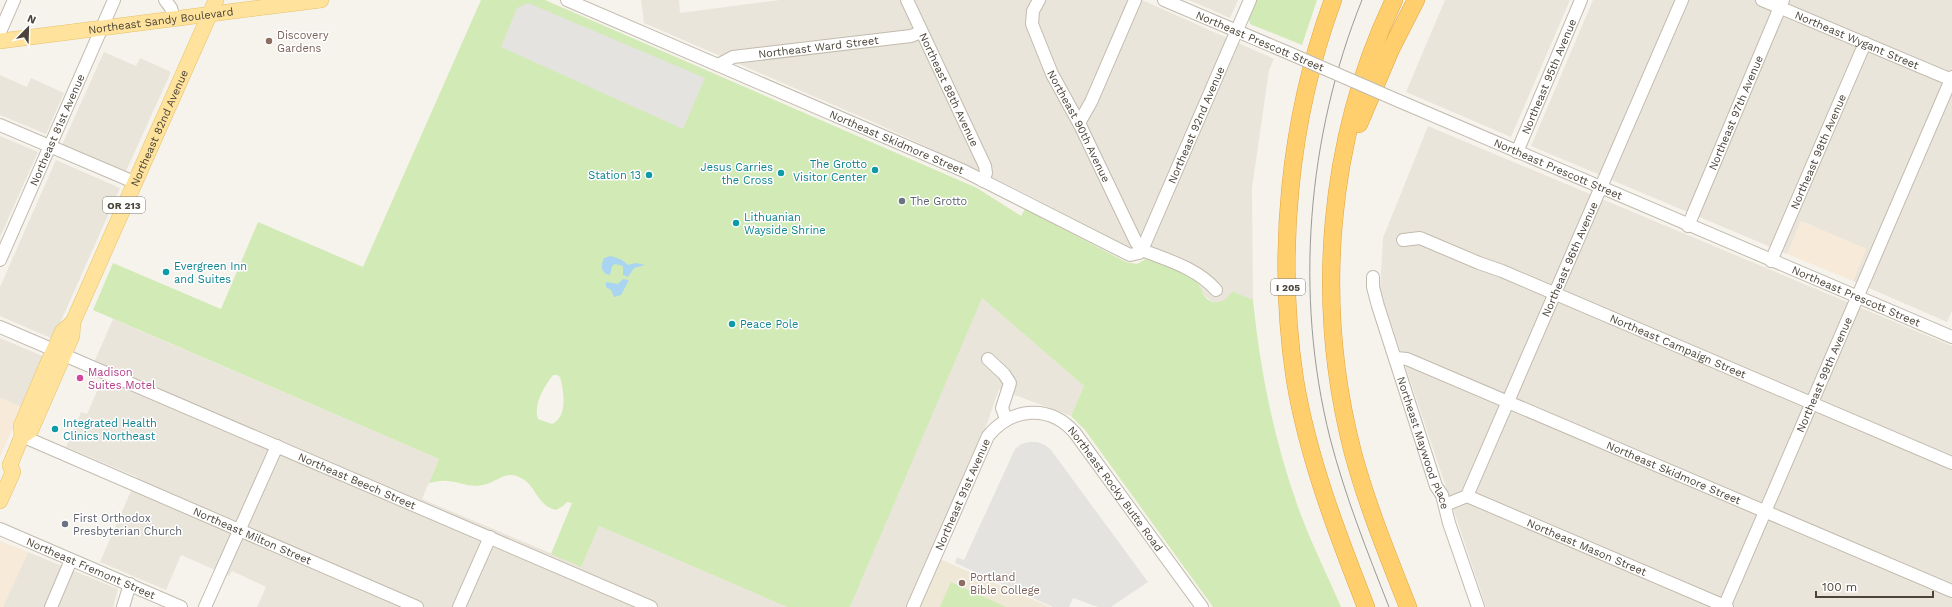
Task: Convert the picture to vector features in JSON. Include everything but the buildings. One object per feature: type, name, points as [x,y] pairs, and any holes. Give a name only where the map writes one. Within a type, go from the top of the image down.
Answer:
[{"type":"highway","name":"I 205","points":[[1334,0],[1311,73],[1295,154],[1288,239],[1290,325],[1296,381],[1314,460],[1332,518],[1366,607]]},
{"type":"highway","points":[[1394,0],[1376,40],[1346,139],[1337,194],[1332,252],[1332,319],[1336,363],[1344,413],[1354,454],[1374,517],[1408,607]]},
{"type":"highway","points":[[1346,139],[1359,125],[1391,49],[1416,0]]},
{"type":"main road","name":"Northeast Sandy Boulevard","points":[[0,41],[174,18],[213,7],[321,0]]},
{"type":"main road","name":"Northeast 82nd Avenue","points":[[0,502],[13,472],[5,469],[22,436],[31,430],[59,352],[72,336],[73,322],[213,7]]},
{"type":"street","points":[[0,32],[14,0]]},
{"type":"street","name":"Northeast 81st Avenue","points":[[0,260],[114,0]]},
{"type":"street","points":[[164,0],[170,8],[174,18]]},
{"type":"street","name":"Northeast Skidmore Street","points":[[567,0],[983,181],[1124,254],[1136,255],[1142,250]]},
{"type":"street","name":"Northeast 88th Avenue","points":[[907,0],[985,166],[986,170],[983,181]]},
{"type":"street","name":"Northeast 90th Avenue","points":[[1039,0],[1032,10],[1032,24],[1052,74],[1079,123],[1136,242],[1142,250]]},
{"type":"street","points":[[1079,123],[1091,102],[1135,0]]},
{"type":"street","name":"Northeast Prescott Street","points":[[1164,0],[1601,189],[1952,337]]},
{"type":"street","name":"Northeast 92nd Avenue","points":[[1142,250],[1250,0]]},
{"type":"street","name":"Northeast 95th Avenue","points":[[1516,152],[1581,0]]},
{"type":"street","name":"Northeast 96th Avenue","points":[[1467,496],[1556,294],[1682,0]]},
{"type":"street","name":"Northeast Wygant Street","points":[[1762,0],[1781,4],[1865,43],[1952,78]]},
{"type":"street","name":"Northeast 97th Avenue","points":[[1688,226],[1781,4]]},
{"type":"street","name":"Northeast Ward Street","points":[[718,65],[733,57],[911,36],[921,32]]},
{"type":"street","name":"Northeast 98th Avenue","points":[[1771,261],[1865,43]]},
{"type":"street","name":"Northeast 99th Avenue","points":[[1725,607],[1952,78]]},
{"type":"street","points":[[0,125],[134,182]]},
{"type":"street","name":"Northeast Campaign Street","points":[[1403,240],[1420,238],[1556,294],[1952,463]]},
{"type":"street","points":[[1142,250],[1193,271],[1206,280],[1216,290]]},
{"type":"street","name":"Northeast Maywood Place","points":[[1373,277],[1373,287],[1378,306],[1436,486],[1442,495],[1449,522],[1478,607]]},
{"type":"street","name":"Northeast Beech Street","points":[[0,327],[651,607]]},
{"type":"street","name":"Northeast Skidmore Street","points":[[1396,358],[1407,359],[1952,591]]},
{"type":"street","points":[[988,359],[1008,379],[1009,388],[1002,408],[1006,419]]},
{"type":"street","name":"Northeast Rocky Butte Road","points":[[1006,419],[1024,413],[1037,412],[1052,416],[1068,424],[1202,607]]},
{"type":"street","name":"Northeast 91st Avenue","points":[[913,607],[985,442],[993,430],[1006,419]]},
{"type":"street","name":"Northeast Milton Street","points":[[22,436],[417,607]]},
{"type":"street","points":[[205,607],[277,446]]},
{"type":"street","points":[[1445,505],[1467,496]]},
{"type":"street","name":"Northeast Mason Street","points":[[1467,496],[1725,607]]},
{"type":"street","name":"Northeast Fremont Street","points":[[0,529],[182,607]]},
{"type":"street","points":[[459,607],[490,537]]},
{"type":"street","points":[[51,607],[71,560]]},
{"type":"street","points":[[123,607],[130,584]]},
{"type":"shaded area","points":[[641,0],[679,0],[680,13],[780,0],[1142,0],[1274,59],[1269,70],[1252,188],[1253,300],[1232,291],[1229,297],[1224,301],[1217,303],[1211,301],[1202,293],[1193,275],[1126,245],[1004,183],[880,125],[644,23]]},
{"type":"shaded area","points":[[1189,0],[1238,0],[1230,18]]},
{"type":"shaded area","points":[[1445,0],[1570,0],[1511,137],[1406,92]]},
{"type":"shaded area","points":[[1593,0],[1952,0],[1952,311],[1947,322],[1853,281],[1866,249],[1801,221],[1787,254],[1531,146]]},
{"type":"shaded area","points":[[528,3],[705,78],[683,129],[501,47],[517,8]]},
{"type":"shaded area","points":[[104,52],[136,66],[140,58],[171,72],[126,171],[62,145]]},
{"type":"shaded area","points":[[0,75],[27,87],[31,78],[64,93],[46,134],[0,115]]},
{"type":"shaded area","points":[[1428,126],[1952,346],[1952,607],[1486,607],[1380,290],[1383,238]]},
{"type":"shaded area","points":[[0,136],[38,152],[0,237]]},
{"type":"shaded area","points":[[56,160],[120,188],[53,339],[0,316],[0,287]]},
{"type":"shaded area","points":[[1801,221],[1866,249],[1853,281],[1787,254]]},
{"type":"shaded area","points":[[981,297],[1084,386],[1071,416],[999,389],[940,559],[919,607],[850,607]]},
{"type":"shaded area","points":[[113,319],[439,459],[422,499],[581,566],[599,526],[787,607],[257,607],[266,587],[232,571],[229,576],[181,555],[166,590],[100,562],[137,477],[66,447],[81,412],[87,414],[102,380],[89,374]]},
{"type":"shaded area","points":[[0,338],[45,357],[22,407],[0,398]]},
{"type":"shaded area","points":[[0,398],[22,407],[0,457]]},
{"type":"shaded area","points":[[1037,442],[1045,445],[1051,450],[1148,582],[1111,607],[1098,607],[1073,598],[1069,607],[1053,607],[955,563],[957,557],[964,560],[1015,449],[1021,444]]},
{"type":"shaded area","points":[[0,541],[28,552],[3,607],[0,607]]},
{"type":"shaded area","points":[[28,552],[118,589],[113,607],[3,607]]},
{"type":"shaded area","name":"Portland Bible College","points":[[940,559],[1050,607],[920,607]]},
{"type":"green space","points":[[481,0],[545,0],[977,188],[1021,216],[1025,209],[1126,262],[1137,264],[1151,256],[1180,268],[1193,275],[1202,293],[1212,302],[1225,300],[1232,291],[1253,300],[1269,405],[1289,482],[1313,545],[1341,607],[1213,607],[1085,430],[1071,416],[1084,386],[982,298],[850,607],[787,607],[599,526],[581,567],[551,554],[572,503],[567,502],[556,510],[549,508],[540,500],[526,481],[512,475],[504,476],[487,484],[476,486],[445,481],[429,483],[439,459],[93,310],[113,263],[221,309],[258,222],[363,267]],"holes":[[[553,375],[560,377],[564,404],[561,416],[552,424],[538,419],[537,407],[540,396],[546,385]]]},
{"type":"green space","points":[[1255,0],[1317,0],[1302,45],[1250,24],[1249,20],[1246,19]]},
{"type":"green space","points":[[951,582],[1006,607],[940,607]]},
{"type":"water","points":[[611,256],[622,260],[628,265],[636,263],[645,265],[634,268],[628,277],[623,275],[623,266],[615,264],[612,266],[610,275],[603,271],[602,263],[604,258]]},
{"type":"water","points":[[623,279],[629,280],[621,295],[614,297],[611,290],[606,287],[606,282],[618,284]]},
{"type":"tram line","points":[[1362,0],[1343,52],[1329,106],[1318,161],[1312,216],[1310,272],[1312,328],[1319,384],[1336,460],[1357,523],[1389,607]]},
{"type":"place","name":"Discovery Gardens","points":[[269,41]]},
{"type":"place","name":"The Grotto Visitor Center","points":[[875,170]]},
{"type":"place","name":"Jesus Carries the Cross","points":[[781,173]]},
{"type":"place","name":"Station 13","points":[[649,175]]},
{"type":"place","name":"The Grotto","points":[[902,201]]},
{"type":"place","name":"Lithuanian Wayside Shrine","points":[[736,223]]},
{"type":"place","name":"Evergreen Inn and Suites","points":[[166,272]]},
{"type":"place","name":"Peace Pole","points":[[732,324]]},
{"type":"place","name":"Madison Suites Motel","points":[[80,378]]},
{"type":"place","name":"Integrated Health Clinics Northeast","points":[[55,429]]},
{"type":"place","name":"First Orthodox Presbyterian Church","points":[[65,524]]},
{"type":"place","name":"Portland Bible College","points":[[962,583]]}]
